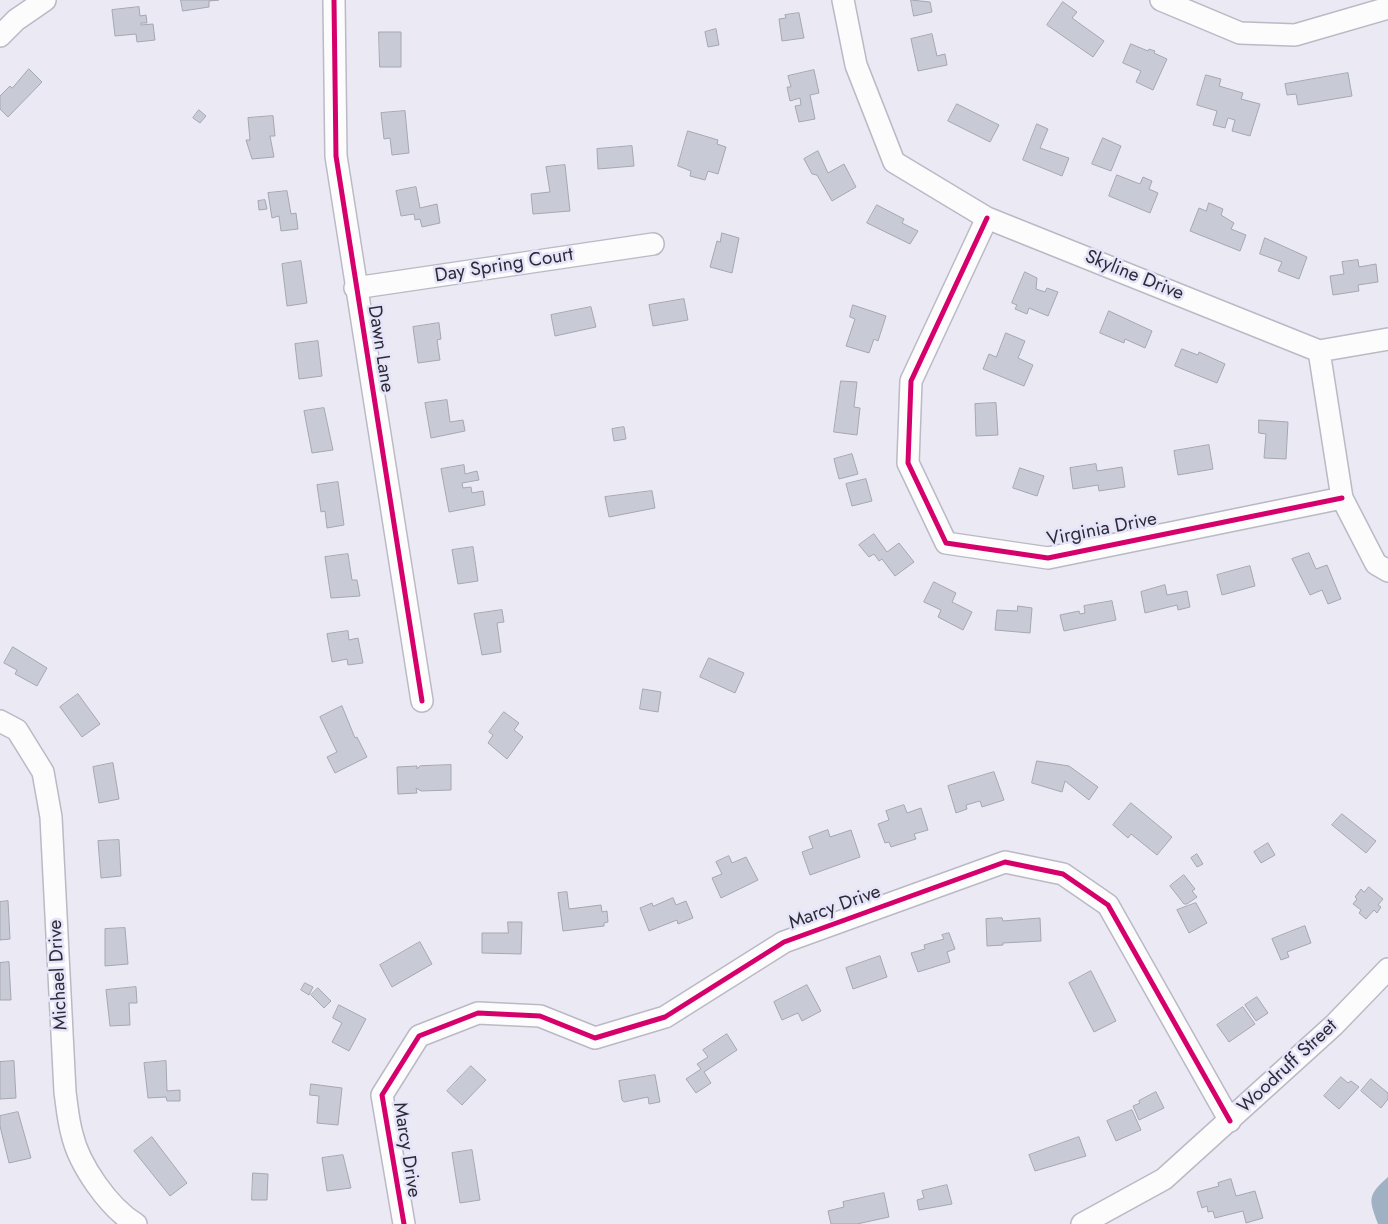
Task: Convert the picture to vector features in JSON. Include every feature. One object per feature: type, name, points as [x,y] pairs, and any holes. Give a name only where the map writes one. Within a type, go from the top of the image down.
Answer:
[{"type":"street","points":[[0,36],[16,20],[45,0]]},
{"type":"street","name":"Dawn Lane","points":[[334,0],[336,156],[355,288],[422,701]]},
{"type":"street","name":"Skyline Drive","points":[[843,0],[856,65],[894,162],[987,218],[1319,351]]},
{"type":"street","points":[[1161,0],[1240,33],[1295,35],[1388,8]]},
{"type":"street","name":"Virginia Drive","points":[[987,218],[912,380],[908,463],[946,543],[1048,558],[1342,498]]},
{"type":"street","name":"Day Spring Court","points":[[355,288],[653,244]]},
{"type":"street","points":[[1388,339],[1319,351],[1342,498],[1376,564],[1388,572]]},
{"type":"street","name":"Michael Drive","points":[[0,721],[17,730],[43,772],[51,817],[65,1092],[72,1135],[94,1181],[128,1219],[136,1224]]},
{"type":"street","name":"Marcy Drive","points":[[404,1224],[382,1095],[419,1036],[478,1012],[540,1016],[595,1038],[665,1017],[784,942],[1005,862],[1063,874],[1108,905],[1230,1121]]},
{"type":"street","name":"Woodruff Street","points":[[1082,1224],[1164,1179],[1334,1025],[1388,970]]},
{"type":"water","points":[[1388,1177],[1388,1224],[1378,1224],[1371,1202],[1373,1193]]},
{"type":"building","points":[[181,0],[219,0],[209,1],[209,7],[183,11]]},
{"type":"building","points":[[911,0],[930,2],[932,12],[914,16]]},
{"type":"building","points":[[1063,2],[1077,12],[1072,18],[1104,41],[1093,57],[1047,25]]},
{"type":"building","points":[[139,7],[140,16],[146,15],[147,23],[141,23],[141,25],[153,24],[155,40],[137,42],[136,34],[115,36],[112,10]]},
{"type":"building","points":[[799,13],[804,38],[782,41],[779,19],[786,18],[785,15]]},
{"type":"building","points":[[716,29],[719,45],[708,47],[705,32]]},
{"type":"building","points":[[379,32],[401,32],[401,67],[380,67]]},
{"type":"building","points":[[932,34],[937,56],[945,54],[947,65],[918,71],[911,39]]},
{"type":"building","points":[[1131,44],[1148,51],[1149,49],[1155,51],[1154,53],[1167,59],[1153,90],[1136,82],[1141,71],[1123,63]]},
{"type":"building","points":[[29,69],[42,82],[8,117],[0,109],[0,96],[10,86],[12,88]]},
{"type":"building","points":[[814,70],[819,93],[810,95],[815,119],[799,122],[795,106],[801,105],[800,98],[790,101],[787,87],[791,87],[788,76]]},
{"type":"building","points":[[1348,73],[1352,96],[1298,105],[1296,94],[1287,95],[1285,84]]},
{"type":"building","points":[[1206,75],[1221,79],[1219,86],[1243,93],[1241,99],[1260,104],[1250,136],[1232,131],[1235,120],[1228,118],[1225,128],[1213,125],[1217,111],[1197,105]]},
{"type":"building","points":[[957,104],[999,125],[990,142],[948,121]]},
{"type":"building","points":[[199,110],[206,116],[200,123],[193,118]]},
{"type":"building","points":[[405,111],[409,153],[392,155],[390,138],[384,139],[381,113]]},
{"type":"building","points":[[273,116],[275,136],[270,136],[274,157],[252,159],[246,140],[250,140],[248,118]]},
{"type":"building","points":[[1037,124],[1048,129],[1040,148],[1069,158],[1062,176],[1023,160]]},
{"type":"building","points":[[688,131],[718,140],[717,144],[726,147],[718,174],[708,171],[705,180],[690,176],[691,171],[678,166]]},
{"type":"building","points":[[1103,138],[1121,146],[1111,171],[1092,164]]},
{"type":"building","points":[[632,146],[634,166],[598,169],[597,149]]},
{"type":"building","points":[[818,151],[828,173],[844,164],[856,187],[832,201],[817,175],[812,174],[804,159]]},
{"type":"building","points":[[565,165],[570,211],[533,214],[531,194],[550,192],[546,167]]},
{"type":"building","points":[[1117,175],[1140,184],[1143,177],[1152,181],[1149,189],[1158,193],[1150,213],[1109,196]]},
{"type":"building","points":[[416,187],[420,208],[437,204],[440,223],[422,227],[420,219],[415,220],[414,214],[401,216],[396,191]]},
{"type":"building","points":[[287,191],[291,214],[296,213],[298,229],[281,231],[279,216],[272,218],[268,193]]},
{"type":"building","points":[[265,200],[267,209],[259,210],[258,201]]},
{"type":"building","points":[[1209,203],[1223,209],[1221,215],[1234,223],[1231,229],[1246,235],[1240,251],[1190,231],[1199,208],[1206,211]]},
{"type":"building","points":[[877,205],[904,219],[902,223],[918,231],[910,244],[867,223]]},
{"type":"building","points":[[722,233],[739,238],[732,273],[710,267],[717,241],[720,242]]},
{"type":"building","points":[[1265,238],[1307,257],[1299,279],[1278,271],[1282,262],[1260,254]]},
{"type":"building","points":[[1358,260],[1359,267],[1376,264],[1378,282],[1358,285],[1359,291],[1333,295],[1330,276],[1344,274],[1342,262]]},
{"type":"building","points":[[301,261],[307,303],[287,306],[282,264]]},
{"type":"building","points":[[1025,272],[1037,278],[1036,289],[1045,292],[1047,288],[1058,292],[1048,316],[1029,308],[1027,314],[1015,309],[1017,305],[1012,303]]},
{"type":"building","points":[[684,299],[688,320],[653,326],[649,305]]},
{"type":"building","points":[[853,305],[886,316],[878,341],[874,339],[869,353],[846,346],[855,319],[850,317]]},
{"type":"building","points":[[591,307],[596,327],[555,336],[551,315]]},
{"type":"building","points":[[1109,311],[1152,331],[1145,348],[1125,339],[1124,343],[1100,333]]},
{"type":"building","points":[[439,323],[441,339],[437,340],[440,360],[418,363],[413,327]]},
{"type":"building","points":[[1006,333],[1025,341],[1018,358],[1033,365],[1024,386],[983,369],[989,354],[996,357]]},
{"type":"building","points":[[318,341],[322,376],[299,379],[295,344]]},
{"type":"building","points":[[1182,349],[1198,355],[1199,352],[1225,364],[1217,383],[1175,366]]},
{"type":"building","points":[[841,381],[857,382],[854,407],[860,408],[857,435],[834,432]]},
{"type":"building","points":[[447,400],[450,422],[463,420],[465,431],[431,438],[425,403]]},
{"type":"building","points":[[996,403],[998,435],[976,436],[975,404]]},
{"type":"building","points":[[324,408],[333,450],[312,453],[304,411]]},
{"type":"building","points":[[1259,420],[1288,422],[1286,459],[1264,458],[1266,434],[1259,433]]},
{"type":"building","points":[[624,427],[626,439],[614,441],[612,429]]},
{"type":"building","points":[[1209,445],[1213,469],[1178,475],[1174,451]]},
{"type":"building","points":[[852,454],[858,474],[839,479],[834,459]]},
{"type":"building","points":[[1096,464],[1097,471],[1122,467],[1125,487],[1099,491],[1098,485],[1073,489],[1070,468]]},
{"type":"building","points":[[464,465],[465,474],[477,471],[479,480],[462,483],[463,488],[471,487],[472,493],[483,491],[485,505],[449,512],[441,469]]},
{"type":"building","points":[[1020,468],[1044,476],[1037,496],[1013,488]]},
{"type":"building","points":[[866,479],[872,501],[852,506],[846,484]]},
{"type":"building","points":[[338,482],[344,525],[327,528],[325,511],[321,512],[317,485]]},
{"type":"building","points":[[652,491],[655,508],[609,517],[605,497]]},
{"type":"building","points":[[874,534],[887,552],[899,543],[914,562],[895,576],[882,559],[879,561],[874,554],[869,557],[859,545]]},
{"type":"building","points":[[473,547],[478,581],[458,584],[452,550]]},
{"type":"building","points":[[1309,553],[1316,569],[1327,565],[1341,599],[1328,604],[1322,590],[1310,595],[1292,559]]},
{"type":"building","points":[[348,554],[352,580],[357,580],[360,596],[331,598],[325,557]]},
{"type":"building","points":[[1250,566],[1255,586],[1222,595],[1217,575]]},
{"type":"building","points":[[934,582],[956,593],[952,602],[972,612],[963,630],[938,617],[941,610],[924,602]]},
{"type":"building","points":[[1165,585],[1167,595],[1187,591],[1190,607],[1178,610],[1177,605],[1145,613],[1141,592]]},
{"type":"building","points":[[1112,601],[1116,620],[1064,631],[1060,615],[1079,611],[1080,614],[1085,613],[1084,606]]},
{"type":"building","points":[[1018,606],[1032,608],[1030,633],[995,630],[997,610],[1017,611]]},
{"type":"building","points":[[502,610],[504,622],[497,623],[501,652],[482,655],[474,614]]},
{"type":"building","points":[[348,631],[349,640],[358,638],[363,663],[348,665],[347,659],[332,662],[327,634]]},
{"type":"building","points":[[13,647],[47,668],[37,686],[15,674],[17,670],[4,663]]},
{"type":"building","points":[[709,658],[744,673],[735,693],[700,677]]},
{"type":"building","points":[[643,689],[661,692],[658,712],[640,709]]},
{"type":"building","points":[[78,694],[100,724],[82,737],[60,707]]},
{"type":"building","points":[[342,706],[355,738],[357,737],[367,757],[335,773],[327,757],[337,752],[320,717]]},
{"type":"building","points":[[504,712],[519,723],[514,730],[523,737],[507,759],[488,743],[493,735],[489,732]]},
{"type":"building","points":[[1037,761],[1069,766],[1098,787],[1089,800],[1065,781],[1062,792],[1032,783]]},
{"type":"building","points":[[113,763],[119,799],[99,803],[93,767]]},
{"type":"building","points":[[451,765],[451,790],[421,791],[416,788],[417,793],[398,794],[397,767],[417,766],[417,769],[420,766]]},
{"type":"building","points":[[994,772],[1004,800],[982,807],[980,801],[966,805],[967,809],[956,813],[948,786]]},
{"type":"building","points":[[1131,803],[1172,837],[1157,855],[1131,834],[1128,838],[1113,825]]},
{"type":"building","points":[[904,805],[907,813],[921,808],[928,830],[914,834],[916,839],[891,847],[889,842],[885,843],[878,824],[889,820],[886,811]]},
{"type":"building","points":[[1342,814],[1376,841],[1366,853],[1332,825]]},
{"type":"building","points":[[828,830],[830,837],[851,830],[860,857],[810,875],[802,852],[813,848],[809,837]]},
{"type":"building","points":[[119,840],[121,876],[101,878],[98,841]]},
{"type":"building","points":[[1268,843],[1275,855],[1261,863],[1254,852]]},
{"type":"building","points":[[1197,854],[1203,864],[1197,867],[1191,858]]},
{"type":"building","points":[[729,856],[732,863],[746,857],[758,880],[721,898],[712,878],[722,874],[716,862]]},
{"type":"building","points":[[1184,875],[1195,889],[1192,891],[1197,897],[1187,904],[1184,904],[1170,886]]},
{"type":"building","points":[[1369,887],[1383,899],[1378,905],[1381,907],[1377,913],[1374,910],[1366,919],[1359,913],[1361,910],[1353,904],[1357,899],[1355,897],[1361,889],[1364,892]]},
{"type":"building","points":[[567,892],[569,909],[601,905],[602,912],[607,911],[608,922],[604,923],[604,926],[563,931],[558,893]]},
{"type":"building","points":[[673,898],[676,905],[686,901],[693,918],[678,924],[677,920],[649,931],[640,908],[652,903],[653,906]]},
{"type":"building","points":[[8,901],[10,939],[0,940],[0,902]]},
{"type":"building","points":[[1196,903],[1207,923],[1189,933],[1177,910]]},
{"type":"building","points":[[1002,918],[1003,921],[1040,918],[1041,941],[1003,943],[1003,945],[987,946],[986,919]]},
{"type":"building","points":[[508,922],[522,922],[521,954],[482,953],[482,933],[508,933]]},
{"type":"building","points":[[1305,926],[1311,943],[1287,952],[1289,957],[1281,960],[1272,939]]},
{"type":"building","points":[[125,928],[128,964],[105,966],[105,929]]},
{"type":"building","points":[[949,933],[955,949],[947,952],[950,962],[918,972],[911,953],[925,949],[924,945],[944,939],[942,935]]},
{"type":"building","points":[[420,942],[432,964],[392,987],[380,965]]},
{"type":"building","points":[[880,956],[887,977],[853,989],[846,968]]},
{"type":"building","points":[[9,962],[11,1000],[0,1000],[0,963]]},
{"type":"building","points":[[1091,971],[1116,1021],[1094,1032],[1069,983]]},
{"type":"building","points":[[305,983],[313,987],[309,995],[301,990]]},
{"type":"building","points":[[807,985],[821,1011],[802,1021],[798,1013],[782,1020],[774,1002]]},
{"type":"building","points":[[136,987],[137,1003],[129,1003],[130,1025],[110,1026],[106,990]]},
{"type":"building","points":[[318,988],[331,1001],[324,1008],[311,995]]},
{"type":"building","points":[[1257,997],[1268,1013],[1256,1021],[1245,1005]]},
{"type":"building","points":[[339,1005],[366,1019],[349,1051],[332,1042],[342,1023],[333,1018]]},
{"type":"building","points":[[1243,1007],[1255,1024],[1229,1042],[1217,1025]]},
{"type":"building","points":[[727,1034],[737,1050],[704,1072],[711,1083],[696,1093],[686,1079],[701,1069],[697,1064],[708,1057],[703,1050]]},
{"type":"building","points":[[14,1061],[16,1098],[0,1099],[0,1062]]},
{"type":"building","points":[[166,1061],[167,1091],[180,1090],[180,1101],[167,1101],[166,1097],[148,1098],[144,1063]]},
{"type":"building","points":[[471,1066],[486,1080],[462,1105],[447,1091]]},
{"type":"building","points":[[655,1075],[660,1102],[649,1104],[648,1097],[624,1102],[622,1100],[619,1081]]},
{"type":"building","points":[[1341,1077],[1348,1083],[1351,1081],[1359,1087],[1339,1109],[1324,1096]]},
{"type":"building","points":[[1371,1079],[1388,1093],[1388,1099],[1381,1108],[1361,1091]]},
{"type":"building","points":[[311,1084],[342,1088],[338,1125],[317,1123],[319,1096],[310,1095]]},
{"type":"building","points":[[1156,1092],[1164,1108],[1139,1120],[1133,1106]]},
{"type":"building","points":[[1132,1110],[1141,1130],[1116,1141],[1107,1121]]},
{"type":"building","points":[[18,1112],[31,1158],[9,1163],[0,1126],[0,1116]]},
{"type":"building","points":[[152,1137],[187,1183],[170,1196],[134,1151]]},
{"type":"building","points":[[1079,1137],[1086,1156],[1035,1171],[1029,1155]]},
{"type":"building","points":[[472,1150],[480,1200],[460,1203],[452,1153]]},
{"type":"building","points":[[343,1155],[351,1188],[327,1191],[322,1158]]},
{"type":"building","points":[[253,1173],[268,1174],[267,1200],[252,1200]]},
{"type":"building","points":[[1231,1179],[1236,1196],[1255,1191],[1263,1218],[1246,1223],[1243,1211],[1215,1218],[1213,1211],[1208,1212],[1207,1206],[1202,1208],[1197,1192],[1219,1186],[1218,1183]]},
{"type":"building","points":[[947,1185],[952,1204],[919,1210],[917,1200],[924,1198],[922,1191]]},
{"type":"building","points":[[884,1193],[889,1217],[857,1224],[831,1224],[828,1211],[844,1207],[843,1202]]},
{"type":"cycle path","points":[[334,0],[336,156],[422,701]]},
{"type":"cycle path","points":[[987,218],[911,381],[908,463],[946,543],[1048,558],[1342,498]]},
{"type":"cycle path","points":[[404,1224],[382,1095],[419,1036],[478,1013],[540,1016],[595,1038],[665,1017],[784,942],[1005,862],[1063,874],[1108,905],[1230,1121]]}]
